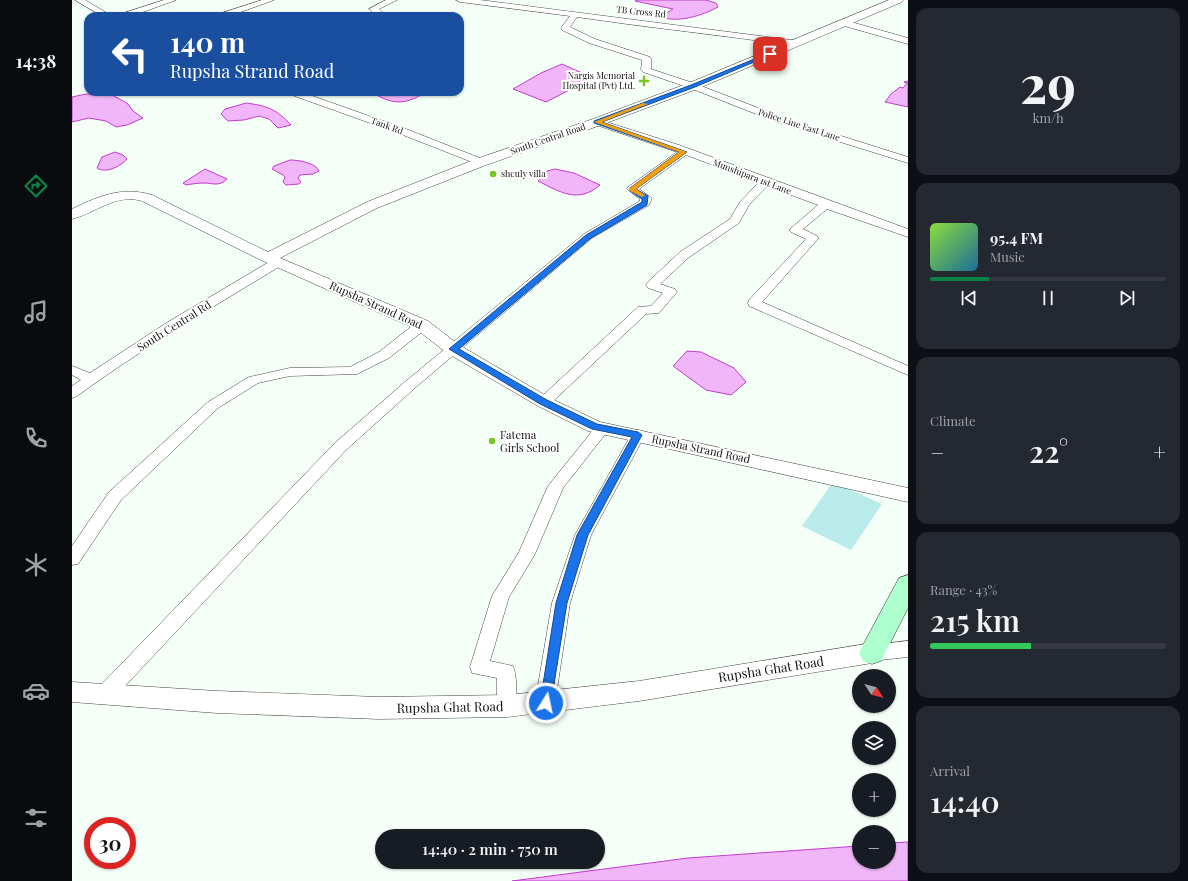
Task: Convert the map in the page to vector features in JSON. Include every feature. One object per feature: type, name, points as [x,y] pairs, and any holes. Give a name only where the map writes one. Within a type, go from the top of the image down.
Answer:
[{"type":"main road","points":[[872,653],[908,585]]},
{"type":"street","points":[[79,0],[101,12]]},
{"type":"street","points":[[136,12],[172,0]]},
{"type":"street","points":[[234,12],[270,0]]},
{"type":"street","points":[[377,12],[373,9],[393,0]]},
{"type":"street","name":"TB Cross Rd","points":[[460,0],[575,14],[626,22],[709,30],[796,44]]},
{"type":"street","name":"South Central Road","points":[[273,260],[372,206],[481,162],[597,122],[693,86],[898,0]]},
{"type":"street","name":"Police Line East Lane","points":[[575,14],[565,28],[592,41],[648,60],[646,70],[693,86],[783,122],[908,160]]},
{"type":"street","points":[[844,23],[908,41]]},
{"type":"street","name":"Tank Rd","points":[[303,96],[402,131],[481,162]]},
{"type":"street","name":"Munshipara 1st Lane","points":[[597,122],[684,152],[825,205],[908,233]]},
{"type":"street","points":[[105,694],[340,446],[410,384],[588,236],[645,203],[646,198],[632,189],[684,152]]},
{"type":"street","points":[[544,402],[643,310],[654,310],[672,292],[652,285],[684,255],[735,221],[744,204],[765,182]]},
{"type":"street","name":"Rupsha Strand Road","points":[[79,211],[117,197],[135,195],[147,198],[273,260],[422,325],[453,349],[544,402],[595,427],[638,435],[908,495]]},
{"type":"street","points":[[72,197],[79,211]]},
{"type":"street","points":[[825,205],[795,230],[813,238],[754,303],[908,371]]},
{"type":"street","name":"South Central Rd","points":[[72,393],[273,260]]},
{"type":"street","points":[[72,559],[115,496],[213,405],[254,380],[290,372],[352,371],[384,355],[422,325]]},
{"type":"street","points":[[72,370],[91,379]]},
{"type":"street","points":[[507,706],[506,672],[479,667],[502,596],[527,554],[556,486],[603,428]]},
{"type":"street","points":[[546,703],[561,603],[582,535],[638,435]]},
{"type":"street","points":[[872,653],[908,649]]},
{"type":"street","name":"Rupsha Ghat Road","points":[[72,692],[217,702],[371,708],[507,706],[546,703],[640,691],[872,653]]},
{"type":"shaded area","points":[[706,0],[716,3],[718,7],[690,18],[667,19],[660,17],[673,9],[635,1]]},
{"type":"shaded area","points":[[562,64],[593,78],[546,102],[513,89],[541,73]]},
{"type":"shaded area","points":[[908,81],[908,107],[885,102],[891,94],[900,87],[903,88],[907,83],[904,82]]},
{"type":"shaded area","points":[[84,94],[84,96],[114,96],[127,103],[133,111],[143,118],[127,125],[116,127],[106,121],[89,118],[72,122],[72,97]]},
{"type":"shaded area","points":[[379,96],[419,96],[411,100],[398,102]]},
{"type":"shaded area","points":[[246,103],[260,105],[271,109],[281,115],[291,125],[278,128],[269,119],[259,116],[244,120],[228,121],[221,114],[225,109]]},
{"type":"shaded area","points":[[115,152],[123,155],[127,159],[109,170],[101,170],[97,168],[102,157]]},
{"type":"shaded area","points":[[290,160],[302,161],[311,164],[319,171],[313,174],[300,175],[298,178],[301,182],[299,184],[286,185],[283,182],[285,177],[272,169],[274,166]]},
{"type":"shaded area","points":[[205,169],[227,179],[219,184],[201,183],[186,185],[183,183]]},
{"type":"shaded area","points":[[555,169],[574,173],[600,185],[592,191],[577,195],[561,192],[538,181],[547,171]]},
{"type":"shaded area","points":[[687,351],[701,352],[734,368],[746,382],[731,395],[706,390],[673,366]]},
{"type":"shaded area","points":[[833,482],[882,504],[851,550],[802,526]]},
{"type":"shaded area","points":[[908,842],[908,881],[512,881],[688,858],[852,846],[852,869],[896,869],[896,843]]},
{"type":"slow traffic","points":[[642,195],[632,189],[684,152],[597,122],[645,104]]},
{"type":"place","name":"Nargis Memorial Hospital (Pvt) Ltd.","points":[[644,81]]},
{"type":"place","name":"sheuly villa","points":[[493,174]]},
{"type":"place","name":"Fatema Girls School","points":[[492,441]]},
{"type":"route","points":[[546,703],[561,603],[582,535],[638,435],[595,427],[544,402],[453,349],[588,236],[645,203],[646,198],[632,189],[684,152],[597,122],[693,86],[770,54]]}]
